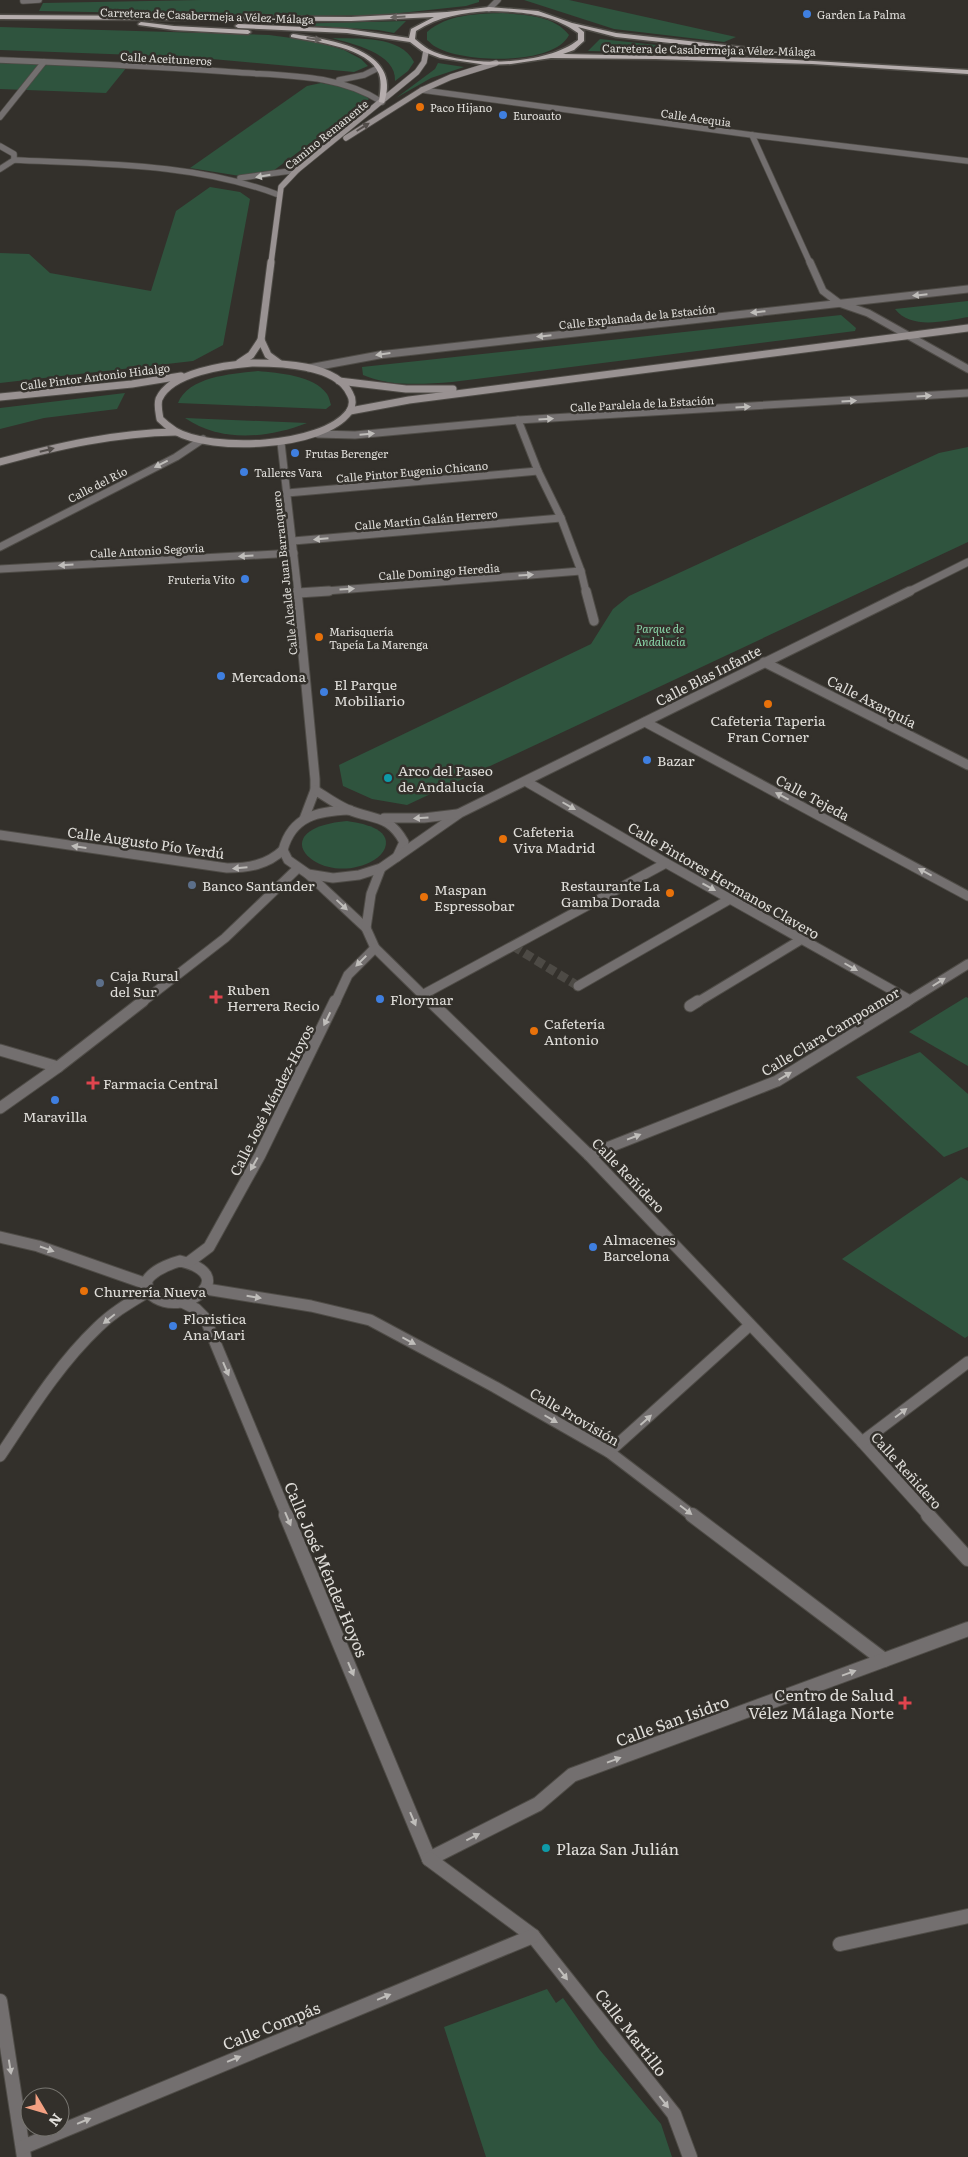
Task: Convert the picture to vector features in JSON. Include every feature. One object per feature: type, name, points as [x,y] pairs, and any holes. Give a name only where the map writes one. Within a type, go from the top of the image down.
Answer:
[{"type":"main road","name":"Carretera de Casabermeja a Vélez-Málaga","points":[[0,17],[351,19],[446,14],[490,9],[537,12],[616,36],[767,52]]},
{"type":"main road","points":[[446,14],[425,21],[413,30],[412,40],[417,46],[426,51],[453,59],[496,63],[526,61],[552,56],[571,49],[581,41],[581,32],[571,23]]},
{"type":"main road","name":"Carretera de Casabermeja a Vélez-Málaga","points":[[0,17],[347,32],[412,40]]},
{"type":"main road","points":[[126,22],[174,28],[267,32],[326,41],[356,52],[382,72],[384,84],[382,102]]},
{"type":"main road","name":"Carretera de Casabermeja a Vélez-Málaga","points":[[777,53],[866,64]]},
{"type":"main road","name":"Carretera de Casabermeja a Vélez-Málaga","points":[[552,56],[716,57],[866,64],[968,72]]},
{"type":"street","points":[[23,1],[39,0]]},
{"type":"street","points":[[490,9],[498,0]]},
{"type":"street","name":"Camino Remanente","points":[[261,340],[281,187],[287,178],[417,72],[424,62],[426,51]]},
{"type":"street","name":"Calle Aceituneros","points":[[0,60],[183,68],[330,81],[366,90],[382,102]]},
{"type":"street","points":[[0,117],[44,62]]},
{"type":"street","points":[[307,162],[422,90],[458,74],[496,63]]},
{"type":"street","name":"Calle Aceituneros","points":[[330,81],[356,77],[378,68]]},
{"type":"street","name":"Calle Acequia","points":[[422,90],[752,135],[968,161]]},
{"type":"street","points":[[752,135],[823,290],[839,303],[868,314],[968,370]]},
{"type":"street","points":[[0,146],[14,154],[14,160]]},
{"type":"street","points":[[0,169],[14,160],[122,166],[229,178],[254,177],[297,170]]},
{"type":"street","points":[[229,178],[279,195]]},
{"type":"street","name":"Calle Explanada de la Estación","points":[[309,368],[379,354],[968,289]]},
{"type":"street","points":[[350,411],[409,400],[968,328]]},
{"type":"street","points":[[238,364],[251,355],[261,340],[268,354],[280,364]]},
{"type":"street","points":[[176,432],[164,423],[157,414],[156,408],[161,394],[174,383],[192,374],[238,364],[280,364],[309,368],[339,381],[406,389],[504,388]]},
{"type":"street","name":"Calle Pintor Antonio Hidalgo","points":[[0,397],[132,384],[192,374]]},
{"type":"street","points":[[0,462],[111,435],[145,432],[176,432],[217,443],[249,445],[281,443],[318,434],[344,419],[350,411],[353,400],[349,390],[339,381]]},
{"type":"street","name":"Calle Paralela de la Estación","points":[[318,434],[355,435],[518,420],[968,393]]},
{"type":"street","points":[[518,420],[538,471],[562,518],[581,571],[594,621]]},
{"type":"street","name":"Calle del Río","points":[[0,547],[176,457],[203,440]]},
{"type":"street","name":"Calle Alcalde Juan Barranquero","points":[[281,443],[293,541],[315,790],[304,819]]},
{"type":"street","name":"Calle Pintor Eugenio Chicano","points":[[287,493],[538,471]]},
{"type":"street","name":"Calle Martín Galán Herrero","points":[[293,541],[562,518]]},
{"type":"street","name":"Calle Antonio Segovia","points":[[0,569],[294,553]]},
{"type":"street","name":"Calle Blas Infante","points":[[397,858],[460,813],[968,562]]},
{"type":"street","name":"Calle Domingo Heredia","points":[[298,593],[581,571]]},
{"type":"street","name":"Calle Axarquía","points":[[764,662],[968,765]]},
{"type":"street","name":"Calle Tejeda","points":[[645,722],[968,896]]},
{"type":"street","name":"Calle Pintores Hermanos Clavero","points":[[526,782],[666,864],[910,1000]]},
{"type":"street","points":[[315,790],[350,810],[382,818],[398,828],[404,842],[397,858],[381,868],[359,875],[333,878],[308,874],[288,860],[283,850],[286,839],[292,829],[304,819],[327,811],[350,810]]},
{"type":"street","name":"Calle Blas Infante","points":[[382,818],[424,818],[460,813]]},
{"type":"street","name":"Calle Augusto Pío Verdú","points":[[0,835],[227,868],[260,865],[276,858],[283,850]]},
{"type":"street","points":[[424,994],[666,864]]},
{"type":"street","points":[[0,1108],[58,1067],[225,938],[298,868]]},
{"type":"street","points":[[366,928],[371,894],[381,868]]},
{"type":"street","name":"Calle Reñidero","points":[[308,874],[366,928],[375,948],[589,1154],[862,1442],[968,1559]]},
{"type":"street","points":[[578,986],[730,899]]},
{"type":"street","points":[[690,1006],[802,939]]},
{"type":"street","name":"Calle José Méndez-Hoyos","points":[[189,1262],[209,1247],[260,1155],[348,975],[375,948]]},
{"type":"street","name":"Calle Clara Campoamor","points":[[589,1154],[776,1081],[968,964]]},
{"type":"street","points":[[0,1050],[58,1067]]},
{"type":"street","points":[[0,1238],[29,1242],[128,1279],[148,1288],[162,1301],[182,1302],[192,1300],[206,1289],[209,1282],[208,1275],[204,1269],[189,1262],[170,1262],[161,1266],[148,1277],[148,1288]]},
{"type":"street","points":[[0,1456],[73,1354],[99,1327],[148,1288]]},
{"type":"street","name":"Calle Provisión","points":[[206,1289],[311,1306],[370,1320],[495,1386],[610,1452],[884,1660]]},
{"type":"street","name":"Calle José Méndez Hoyos","points":[[182,1302],[196,1309],[205,1318],[430,1859]]},
{"type":"street","points":[[610,1452],[750,1325]]},
{"type":"street","points":[[862,1442],[968,1362]]},
{"type":"street","name":"Calle San Isidro","points":[[430,1859],[538,1804],[572,1776],[968,1629]]},
{"type":"street","points":[[430,1859],[533,1936]]},
{"type":"street","points":[[840,1944],[968,1916]]},
{"type":"street","name":"Calle Compás","points":[[23,2152],[533,1936]]},
{"type":"street","name":"Calle Martillo","points":[[533,1936],[674,2114],[690,2157]]},
{"type":"street","points":[[0,2001],[23,2152]]},
{"type":"green space","points":[[201,0],[479,0],[479,2],[466,6],[382,15],[299,16],[39,11],[43,3]]},
{"type":"green space","points":[[524,0],[569,0],[736,37],[724,42],[614,29]]},
{"type":"green space","points":[[503,13],[539,17],[555,23],[569,35],[560,45],[546,52],[527,57],[507,59],[466,56],[449,52],[427,40],[427,32],[453,18]]},
{"type":"green space","points":[[406,21],[394,33],[378,30],[287,24]]},
{"type":"green space","points":[[0,27],[269,35],[314,41],[344,50],[361,59],[368,66],[354,72],[190,57],[0,50]]},
{"type":"green space","points":[[332,38],[378,40],[389,43],[408,53],[414,62],[408,71],[395,81],[394,71],[389,63],[381,57],[372,51]]},
{"type":"green space","points":[[600,39],[742,54],[588,51]]},
{"type":"green space","points":[[0,63],[127,67],[106,93],[0,89]]},
{"type":"green space","points":[[438,63],[464,67],[431,78],[396,98],[435,69]]},
{"type":"green space","points":[[321,83],[359,90],[369,99],[273,171],[240,176],[190,168],[307,86]]},
{"type":"green space","points":[[210,187],[240,192],[250,199],[223,345],[193,361],[0,383],[0,253],[29,254],[50,273],[151,291],[176,211]]},
{"type":"green space","points":[[968,301],[968,317],[939,322],[910,320],[902,316],[895,309]]},
{"type":"green space","points":[[841,315],[856,328],[855,331],[452,382],[407,384],[384,381],[363,375],[362,367]]},
{"type":"green space","points":[[258,371],[295,376],[314,383],[327,394],[331,405],[326,409],[178,403],[191,387],[201,382],[224,375]]},
{"type":"green space","points":[[125,393],[117,409],[44,418],[0,429],[0,408]]},
{"type":"green space","points":[[185,418],[307,423],[277,432],[245,436],[229,435],[214,431],[199,426]]},
{"type":"green space","name":"Parque de Andalucía","points":[[968,447],[968,542],[407,805],[372,799],[343,786],[339,765],[591,644],[613,609],[629,596],[939,453]]},
{"type":"green space","points":[[347,821],[359,823],[379,831],[386,841],[383,852],[374,860],[354,868],[335,868],[318,863],[307,855],[302,845],[306,835],[320,826]]},
{"type":"green space","points":[[966,997],[968,998],[968,1066],[909,1032]]},
{"type":"green space","points":[[920,1052],[968,1094],[968,1147],[944,1157],[856,1077]]},
{"type":"green space","points":[[961,1177],[968,1181],[968,1336],[965,1338],[842,1259]]},
{"type":"green space","points":[[547,1989],[556,2003],[563,1998],[599,2049],[661,2124],[672,2157],[486,2157],[444,2027]]},
{"type":"tunnel","points":[[513,946],[578,986]]},
{"type":"place","name":"Garden La Palma","points":[[807,14]]},
{"type":"place","name":"Paco Hijano","points":[[420,107]]},
{"type":"place","name":"Euroauto","points":[[503,115]]},
{"type":"place","name":"Frutas Berenger","points":[[295,453]]},
{"type":"place","name":"Talleres Vara","points":[[244,472]]},
{"type":"place","name":"Fruteria Vito","points":[[245,579]]},
{"type":"place","name":"Marisquería Tapeía La Marenga","points":[[319,637]]},
{"type":"place","name":"Mercadona","points":[[221,676]]},
{"type":"place","name":"El Parque Mobiliario","points":[[324,692]]},
{"type":"place","name":"Cafeteria Taperia Fran Corner","points":[[768,704]]},
{"type":"place","name":"Bazar","points":[[647,760]]},
{"type":"place","name":"Arco del Paseo de Andalucía","points":[[388,778]]},
{"type":"place","name":"Cafeteria Viva Madrid","points":[[503,839]]},
{"type":"place","name":"Banco Santander","points":[[192,885]]},
{"type":"place","name":"Restaurante La Gamba Dorada","points":[[670,893]]},
{"type":"place","name":"Maspan Espressobar","points":[[424,897]]},
{"type":"place","name":"Caja Rural del Sur","points":[[100,983]]},
{"type":"place","name":"Ruben Herrera Recio","points":[[216,997]]},
{"type":"place","name":"Florymar","points":[[380,999]]},
{"type":"place","name":"Cafetería Antonio","points":[[534,1031]]},
{"type":"place","name":"Farmacia Central","points":[[93,1083]]},
{"type":"place","name":"Maravilla","points":[[55,1100]]},
{"type":"place","name":"Almacenes Barcelona","points":[[593,1247]]},
{"type":"place","name":"Churrería Nueva","points":[[84,1291]]},
{"type":"place","name":"Floristica Ana Mari","points":[[173,1326]]},
{"type":"place","name":"Centro de Salud Vélez Málaga Norte","points":[[905,1703]]},
{"type":"place","name":"Plaza San Julián","points":[[546,1848]]}]
